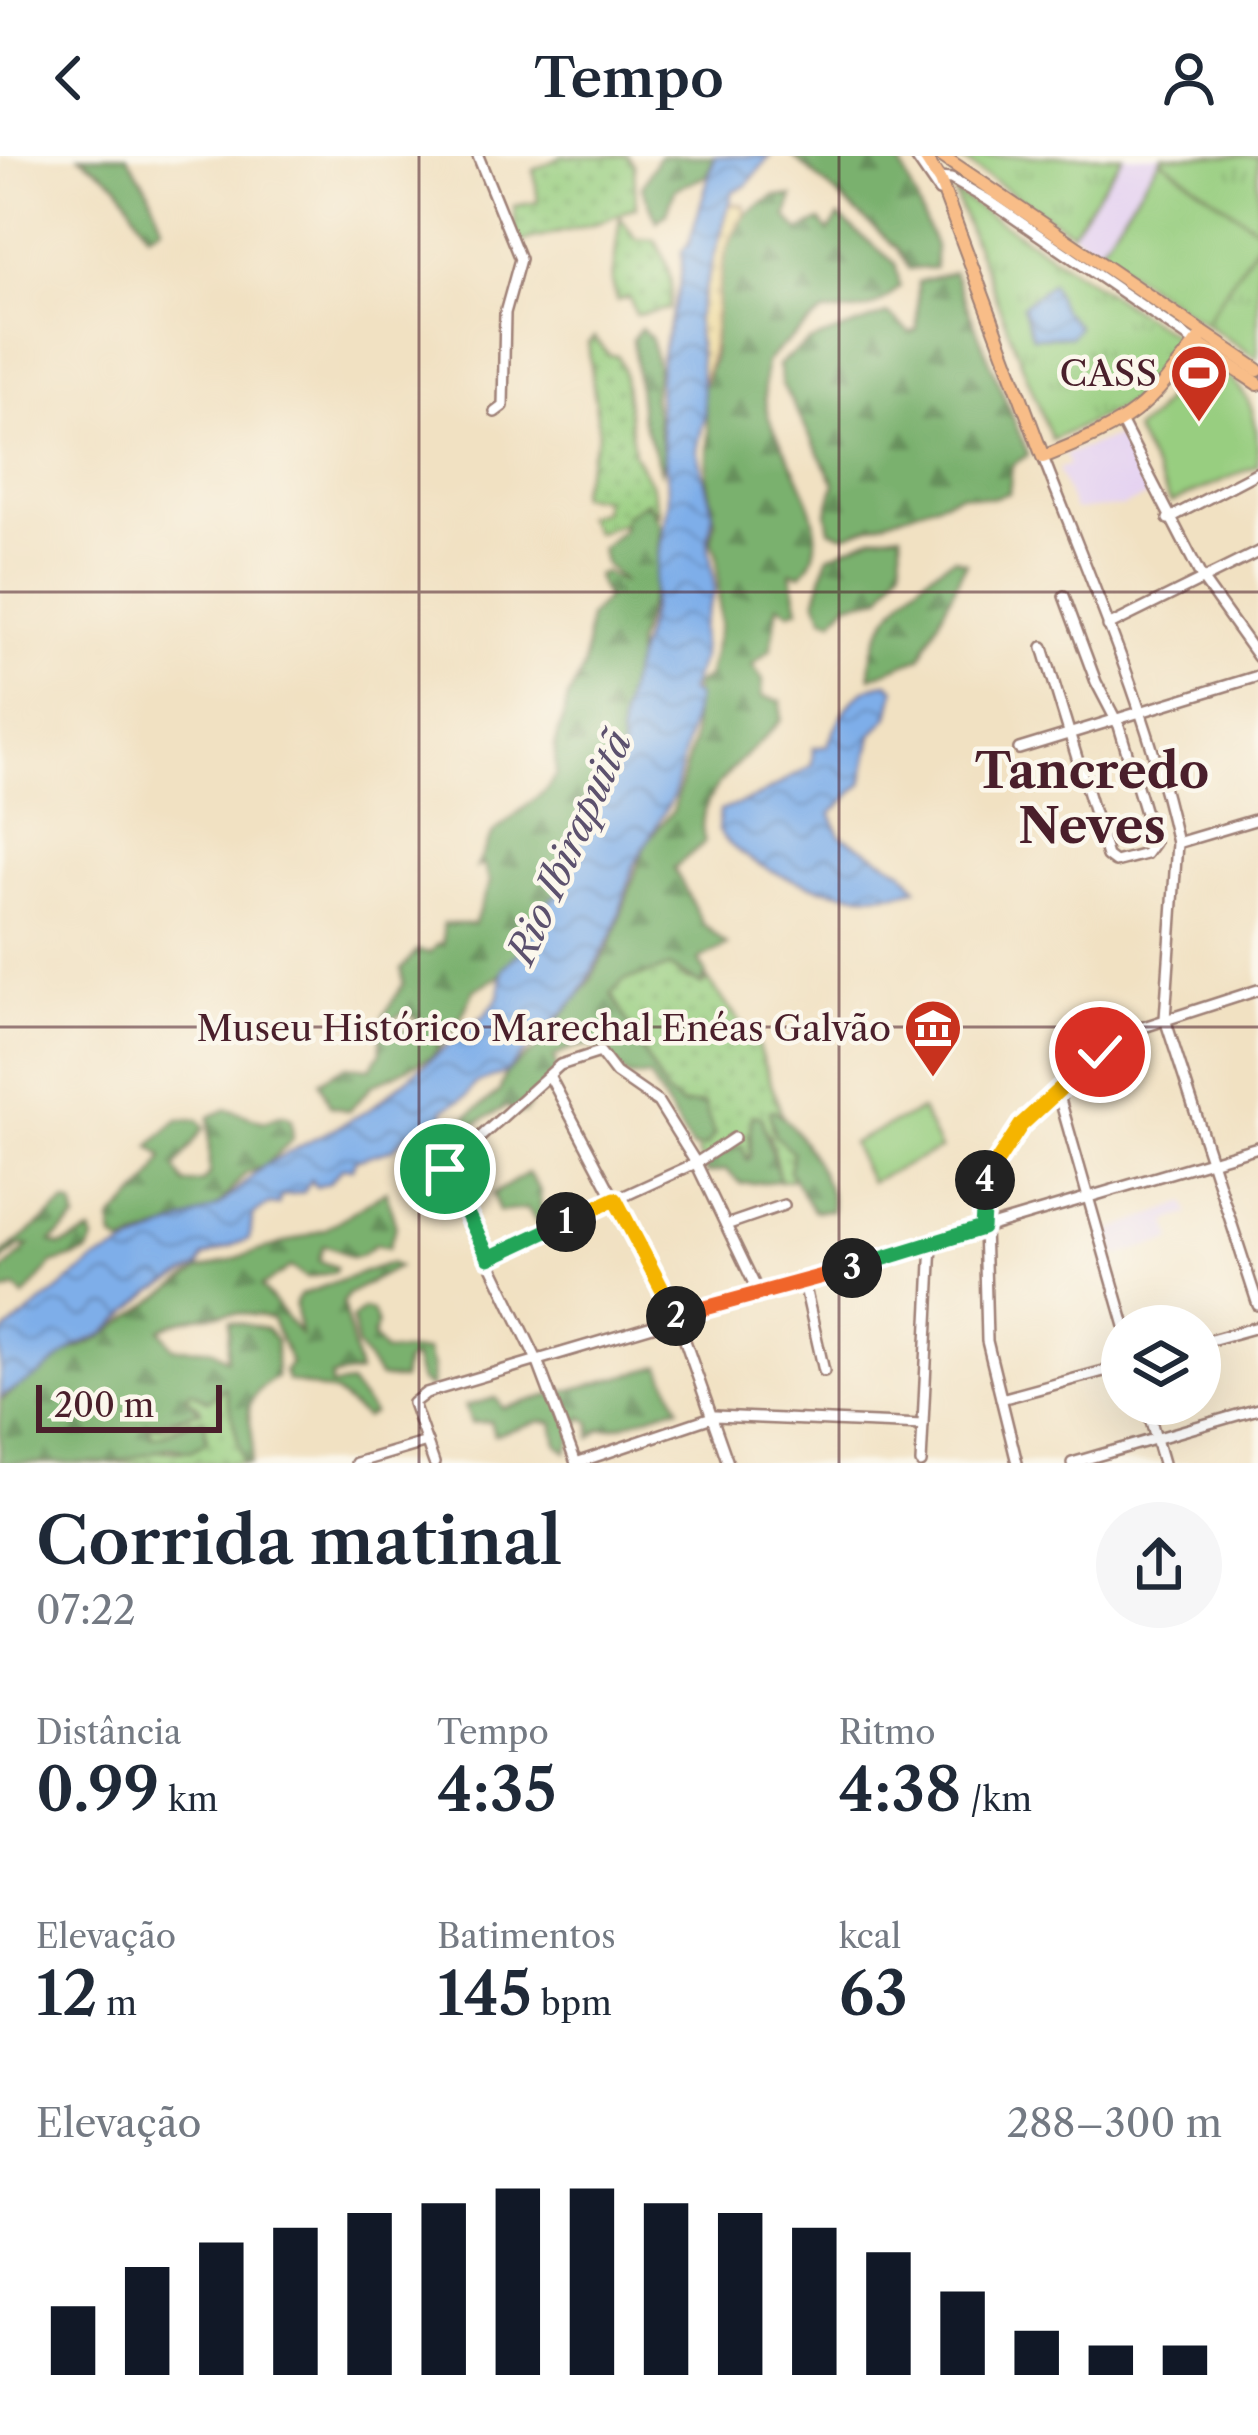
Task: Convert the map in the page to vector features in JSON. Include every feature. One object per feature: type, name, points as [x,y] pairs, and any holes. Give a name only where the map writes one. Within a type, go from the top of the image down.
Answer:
[{"type":"main road","points":[[927,156],[1043,457],[1123,425],[1145,409],[1199,339]]},
{"type":"main road","points":[[943,156],[1254,374]]},
{"type":"street","points":[[478,156],[520,259],[505,313],[503,406],[495,412]]},
{"type":"street","points":[[914,156],[946,202]]},
{"type":"street","points":[[940,181],[952,179],[988,200],[1199,339]]},
{"type":"street","points":[[1254,374],[1258,399]]},
{"type":"street","points":[[1123,425],[1203,580],[1258,657]]},
{"type":"street","points":[[1043,457],[1140,710],[1177,843],[1165,1019],[1258,1305]]},
{"type":"street","points":[[1168,519],[1258,472]]},
{"type":"street","points":[[1108,626],[1258,552]]},
{"type":"street","points":[[1042,647],[1107,856],[1114,862],[1146,854],[1154,843],[1115,719],[1064,596]]},
{"type":"street","points":[[1019,749],[1258,676]]},
{"type":"street","points":[[1177,843],[1258,819]]},
{"type":"street","points":[[1017,1463],[986,1341],[983,1183],[1021,1125],[1125,1034],[1258,990]]},
{"type":"street","points":[[445,1169],[566,1061],[592,1051],[658,1102],[695,1163],[759,1294]]},
{"type":"street","points":[[550,1077],[677,1318],[716,1416],[728,1463]]},
{"type":"street","points":[[1058,1089],[1119,1305]]},
{"type":"street","points":[[489,1258],[695,1163],[734,1138]]},
{"type":"street","points":[[434,1463],[413,1403],[426,1393],[1258,1147]]},
{"type":"street","points":[[414,1163],[445,1169]]},
{"type":"street","points":[[445,1169],[537,1360],[576,1463],[716,1416],[923,1425]]},
{"type":"street","points":[[726,1225],[784,1205]]},
{"type":"street","points":[[921,1463],[932,1243]]},
{"type":"street","points":[[805,1283],[824,1371]]},
{"type":"street","points":[[1221,1337],[1258,1327]]},
{"type":"street","points":[[1001,1400],[1101,1372]]},
{"type":"street","points":[[1072,1463],[1258,1409]]},
{"type":"street","points":[[1152,1425],[1163,1463]]},
{"type":"street","points":[[356,1463],[427,1442]]},
{"type":"shaded area","points":[[1123,156],[1162,156],[1098,251],[1071,232]]},
{"type":"shaded area","points":[[1122,435],[1150,495],[1122,507],[1074,510],[1058,469],[1069,465],[1065,455]]},
{"type":"shaded area","points":[[1186,1202],[1190,1214],[1168,1221],[1173,1240],[1115,1257],[1108,1232]]},
{"type":"green space","points":[[80,156],[127,156],[150,192],[162,226],[148,234],[118,184]]},
{"type":"green space","points":[[563,156],[627,156],[634,164],[636,207],[595,224],[517,243],[514,206],[538,202],[534,170]]},
{"type":"green space","points":[[659,156],[715,156],[706,176],[675,189],[667,213],[657,221],[642,187]]},
{"type":"green space","points":[[793,156],[898,156],[935,246],[935,268],[909,269],[897,248]]},
{"type":"green space","points":[[956,156],[1123,156],[1071,232]]},
{"type":"green space","points":[[1258,156],[1258,229],[1160,159]]},
{"type":"green space","points":[[1160,159],[1258,229],[1258,241],[1204,323],[1098,251]]},
{"type":"green space","points":[[954,192],[1184,342],[1139,399],[1052,440]]},
{"type":"green space","points":[[774,196],[793,197],[786,217],[799,231],[821,221],[828,232],[839,217],[895,263],[900,286],[874,306],[823,313],[766,362],[767,411],[806,495],[816,539],[813,558],[801,574],[791,572],[799,609],[790,612],[778,604],[771,649],[752,665],[763,680],[762,697],[781,701],[781,720],[714,791],[702,824],[705,842],[674,868],[703,924],[727,945],[699,960],[706,973],[702,985],[671,967],[624,980],[612,994],[666,1094],[681,1105],[704,1104],[714,1135],[706,1147],[692,1148],[649,1077],[629,1077],[598,1049],[581,1046],[554,1057],[557,1072],[551,1088],[535,1096],[525,1112],[516,1114],[507,1106],[477,1123],[467,1140],[437,1163],[428,1158],[433,1138],[417,1134],[436,1120],[448,1131],[499,1092],[506,1073],[533,1052],[588,984],[613,939],[646,842],[673,811],[693,742],[695,684],[707,678],[720,625],[717,555],[711,541],[715,521],[707,477],[709,431],[701,389],[713,360],[715,306],[728,237],[745,215]]},
{"type":"green space","points":[[620,217],[636,239],[655,240],[660,249],[671,282],[669,309],[636,315],[629,297],[617,301],[612,282]]},
{"type":"green space","points":[[1258,241],[1258,359],[1204,323]]},
{"type":"green space","points":[[953,272],[1028,455],[1012,465],[1009,493],[991,498],[961,494],[845,535],[830,530],[827,512],[835,483],[782,384],[778,365],[809,342],[888,314],[910,333],[917,330],[918,282]]},
{"type":"green space","points":[[641,328],[651,338],[657,367],[653,397],[664,458],[661,471],[641,416],[633,339]]},
{"type":"green space","points":[[594,337],[609,355],[618,356],[623,369],[634,454],[651,483],[660,516],[647,502],[624,523],[595,533],[585,516],[603,511],[602,498],[579,495],[599,433],[588,343]]},
{"type":"green space","name":"CASS","points":[[1198,354],[1247,399],[1256,426],[1258,465],[1171,503],[1134,430],[1152,417]]},
{"type":"green space","points":[[647,501],[661,525],[655,586],[636,644],[637,671],[628,686],[622,751],[569,863],[564,888],[546,904],[524,947],[499,976],[474,990],[457,1026],[432,1056],[371,1086],[349,1111],[330,1106],[320,1081],[345,1066],[370,1068],[381,1052],[380,1031],[403,1031],[420,1022],[406,1011],[390,1021],[383,1017],[403,984],[402,969],[417,950],[430,953],[439,943],[443,945],[443,924],[474,924],[490,882],[483,864],[477,867],[493,833],[545,791],[556,775],[555,747],[568,698],[584,668],[589,617],[606,599],[596,576],[604,572],[624,583],[604,563],[601,549],[623,529],[624,516]]},
{"type":"green space","points":[[901,532],[902,565],[881,597],[848,603],[833,620],[824,617],[816,599],[828,556],[873,536]]},
{"type":"green space","points":[[954,558],[966,563],[921,657],[871,677],[871,659],[884,624],[909,592]]},
{"type":"green space","points":[[671,967],[687,980],[706,982],[706,977],[757,1044],[782,1115],[774,1110],[771,1127],[793,1152],[789,1170],[796,1179],[780,1181],[769,1134],[748,1134],[753,1148],[747,1161],[745,1156],[718,1154],[704,1167],[697,1149],[714,1135],[704,1104],[681,1105],[666,1094],[611,994],[624,980]]},
{"type":"green space","points":[[227,1109],[264,1122],[283,1115],[291,1119],[293,1139],[264,1166],[245,1174],[214,1211],[122,1245],[114,1239],[111,1221],[147,1184],[163,1157],[150,1146],[178,1120],[198,1120],[204,1128],[175,1168],[185,1184],[203,1182],[209,1174],[209,1117]]},
{"type":"green space","points":[[774,1110],[812,1156],[827,1186],[832,1210],[813,1211],[789,1171],[793,1152],[775,1136],[769,1111]]},
{"type":"green space","points":[[921,1110],[940,1149],[870,1182],[852,1143]]},
{"type":"green space","points":[[752,1115],[761,1117],[780,1181],[741,1184],[726,1170],[707,1173],[704,1167],[718,1154],[742,1146],[747,1160],[750,1158]]},
{"type":"green space","points":[[528,1173],[540,1191],[541,1215],[558,1211],[556,1225],[538,1224],[526,1209],[499,1212],[493,1194]]},
{"type":"green space","points":[[386,1191],[396,1227],[388,1248],[375,1244],[353,1257],[323,1246],[319,1261],[336,1267],[335,1272],[306,1278],[291,1267],[261,1287],[300,1334],[295,1303],[300,1295],[390,1263],[398,1267],[348,1294],[343,1303],[359,1373],[331,1377],[331,1386],[350,1384],[373,1413],[365,1418],[335,1393],[288,1381],[284,1372],[291,1363],[272,1320],[215,1314],[161,1330],[173,1348],[212,1349],[227,1359],[230,1321],[266,1329],[276,1340],[276,1377],[261,1388],[249,1407],[250,1463],[243,1463],[225,1387],[208,1401],[192,1391],[185,1396],[201,1411],[149,1427],[151,1436],[158,1436],[204,1419],[207,1442],[190,1451],[171,1447],[112,1463],[0,1463],[0,1401],[57,1356],[99,1339],[199,1270],[324,1230]]},
{"type":"green space","points":[[66,1203],[74,1206],[76,1220],[51,1242],[60,1246],[91,1233],[94,1241],[87,1253],[52,1264],[24,1297],[16,1288],[1,1293],[0,1274],[29,1246],[20,1246],[0,1263],[0,1256]]},
{"type":"green space","points":[[363,1309],[372,1311],[377,1324],[373,1337],[384,1352],[426,1351],[432,1368],[431,1388],[420,1381],[413,1358],[405,1362],[402,1380],[379,1377],[357,1346],[352,1318]]},
{"type":"green space","points":[[661,1366],[679,1407],[600,1429],[591,1437],[591,1423],[582,1417],[566,1452],[557,1444],[553,1422],[540,1421],[494,1435],[490,1421],[471,1423],[465,1406],[496,1398],[503,1408]]},
{"type":"green space","points":[[221,1387],[229,1391],[243,1463],[112,1463],[147,1451],[185,1451],[190,1419],[161,1437],[151,1436],[149,1427],[167,1426],[199,1407],[184,1395],[192,1390],[215,1395]]},
{"type":"sand","points":[[729,204],[744,205],[745,215],[725,255],[701,389],[696,320]]},
{"type":"water","name":"Rio Ibirapuitã","points":[[715,156],[770,156],[746,186],[733,191],[696,320],[705,415],[697,449],[713,513],[708,541],[715,590],[701,627],[702,657],[689,692],[697,697],[674,795],[634,865],[614,931],[578,997],[506,1072],[475,1084],[467,1096],[444,1109],[444,1116],[406,1135],[393,1149],[355,1160],[352,1168],[342,1168],[329,1183],[316,1187],[311,1180],[304,1192],[281,1196],[278,1205],[269,1204],[253,1215],[249,1239],[204,1257],[199,1267],[152,1292],[104,1334],[77,1345],[40,1375],[0,1397],[0,1336],[95,1261],[219,1206],[265,1165],[369,1110],[485,1015],[499,997],[503,968],[524,947],[546,904],[564,888],[569,863],[622,750],[622,712],[651,605],[667,507],[659,400],[662,353],[680,280],[682,251],[689,244]]},
{"type":"water","points":[[1051,283],[1062,310],[1078,326],[1071,336],[1032,337],[1022,306]]},
{"type":"water","points":[[888,683],[895,689],[889,716],[872,735],[862,784],[831,814],[840,835],[903,871],[917,888],[868,894],[810,885],[756,863],[734,848],[718,831],[720,811],[758,797],[812,765],[813,748],[827,746],[856,697]]},
{"type":"place","name":"CASS","points":[[1199,424]]},
{"type":"place","name":"Museu Histórico Marechal Enéas Galvão","points":[[933,1079]]},
{"type":"district","name":"Tancredo Neves","points":[[1092,798]]},
{"type":"route","points":[[445,1169],[489,1258],[615,1199],[677,1318],[982,1228],[983,1183],[998,1156],[1021,1125],[1100,1052]]}]
